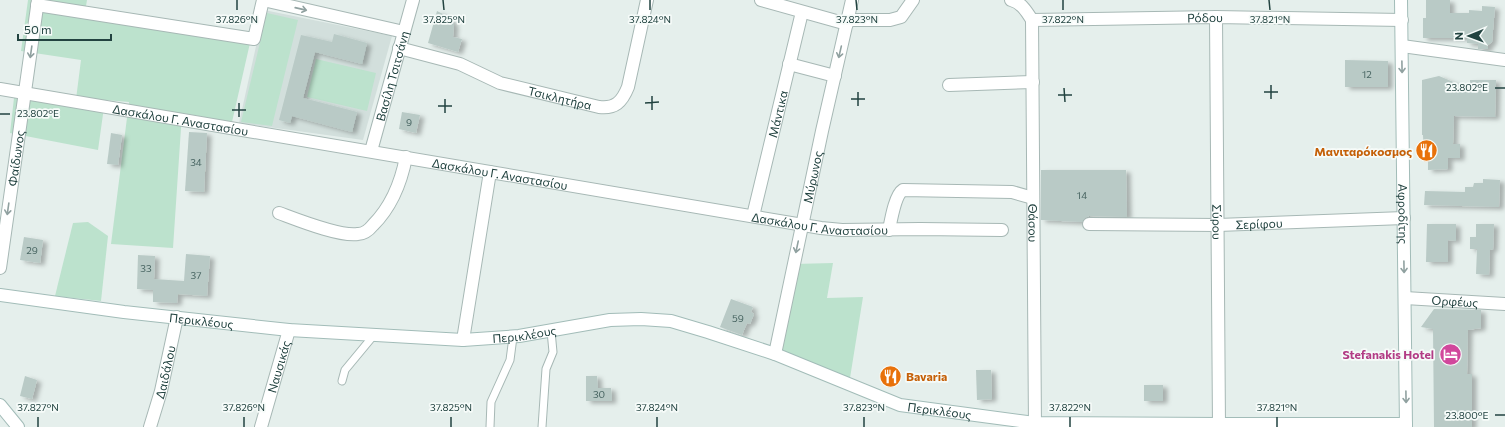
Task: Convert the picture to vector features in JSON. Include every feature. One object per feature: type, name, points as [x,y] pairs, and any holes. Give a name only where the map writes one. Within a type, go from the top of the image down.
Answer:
[{"type":"street","points":[[38,2],[254,39],[263,0],[404,32]]},
{"type":"street","name":"Βασίλη Τσιτσάνη","points":[[370,151],[413,0]]},
{"type":"street","name":"Τσικλητήρα","points":[[399,48],[460,64],[500,83],[599,107],[612,107],[622,100],[628,87],[647,0]]},
{"type":"street","points":[[761,0],[802,12],[847,22],[890,20],[902,17],[913,0]]},
{"type":"street","name":"Μύρωνος","points":[[775,354],[802,224],[852,0]]},
{"type":"street","points":[[1011,0],[1015,1],[1024,8],[1032,20]]},
{"type":"street","name":"Αφροδίτης","points":[[1401,0],[1406,425]]},
{"type":"street","name":"Φαίδωνος","points":[[0,268],[38,2]]},
{"type":"street","name":"Μάντικα","points":[[753,216],[802,12]]},
{"type":"street","name":"Ρόδου","points":[[1032,20],[1216,17],[1402,20]]},
{"type":"street","name":"Σύρου","points":[[1216,17],[1219,426]]},
{"type":"street","name":"Θάσου","points":[[1032,20],[1035,425]]},
{"type":"street","points":[[1402,46],[1505,60]]},
{"type":"street","points":[[789,64],[835,76]]},
{"type":"street","points":[[948,85],[1033,82]]},
{"type":"street","name":"Δασκάλου Γ. Αναστασίου","points":[[0,89],[842,230],[1002,230]]},
{"type":"street","points":[[279,213],[322,228],[352,235],[366,233],[384,214],[396,192],[406,157]]},
{"type":"street","points":[[463,340],[490,172]]},
{"type":"street","points":[[889,230],[897,197],[903,190],[1012,192],[1033,198]]},
{"type":"street","name":"Σερίφου","points":[[1090,224],[1218,225],[1404,218]]},
{"type":"street","name":"Περικλέους","points":[[0,295],[124,312],[289,330],[463,340],[513,337],[610,320],[642,319],[671,321],[775,354],[900,406],[1035,425],[1406,425]]},
{"type":"street","name":"Ορφέως","points":[[1405,298],[1505,304]]},
{"type":"street","name":"Δαιδάλου","points":[[150,427],[161,390],[177,317]]},
{"type":"street","name":"Ναυσικάς","points":[[261,427],[289,330]]},
{"type":"street","points":[[0,405],[18,427]]},
{"type":"lane","points":[[542,427],[546,369],[553,352],[551,330]]},
{"type":"lane","points":[[342,381],[345,370],[374,335]]},
{"type":"lane","points":[[490,427],[491,402],[510,360],[513,337]]},
{"type":"shaded area","points":[[264,10],[392,36],[363,140],[239,123]]},
{"type":"green space","points":[[28,0],[87,0],[84,18],[250,43],[232,122],[182,113],[173,248],[111,244],[129,102],[105,100],[98,150],[10,133],[14,98],[75,107],[81,60],[21,51]]},
{"type":"green space","points":[[267,13],[298,20],[272,126],[241,122]]},
{"type":"green space","points":[[316,59],[376,73],[367,111],[307,97]]},
{"type":"green space","points":[[88,222],[108,236],[101,301],[55,296],[73,223]]},
{"type":"green space","points":[[833,263],[827,298],[863,297],[850,378],[773,349],[794,264]]},
{"type":"building","points":[[1426,0],[1450,0],[1450,13],[1469,13],[1469,10],[1482,11],[1482,6],[1495,7],[1492,42],[1488,45],[1488,49],[1478,49],[1478,44],[1467,43],[1467,38],[1423,38],[1423,18],[1426,18]]},
{"type":"building","points":[[437,11],[447,16],[454,24],[453,37],[462,39],[458,52],[428,43]]},
{"type":"building","points":[[334,34],[367,43],[362,64],[315,52],[303,98],[357,112],[352,132],[292,116],[290,123],[279,120],[301,35],[332,42]]},
{"type":"building","points":[[1345,60],[1388,61],[1388,87],[1345,87]]},
{"type":"building","points":[[1439,76],[1470,89],[1470,80],[1496,80],[1495,117],[1454,116],[1453,144],[1460,144],[1460,158],[1448,158],[1448,169],[1428,170],[1428,157],[1424,157],[1422,135],[1422,80]]},
{"type":"building","points":[[402,112],[420,115],[416,133],[399,129]]},
{"type":"building","points":[[189,132],[207,133],[204,192],[185,191]]},
{"type":"building","points":[[111,133],[122,135],[118,165],[107,164]]},
{"type":"building","points":[[1041,170],[1126,170],[1127,217],[1089,216],[1082,222],[1041,220]]},
{"type":"building","points":[[1483,179],[1500,180],[1499,207],[1424,205],[1425,191],[1465,192],[1465,187],[1473,187],[1474,183],[1483,183]]},
{"type":"building","points":[[1427,224],[1456,224],[1456,241],[1448,240],[1448,262],[1426,262]]},
{"type":"building","points":[[1476,224],[1494,224],[1493,250],[1490,249],[1489,275],[1476,274],[1477,249],[1470,249],[1470,237],[1476,237]]},
{"type":"building","points":[[24,237],[43,240],[40,263],[20,260]]},
{"type":"building","points":[[186,254],[210,256],[207,296],[178,294],[177,303],[153,302],[153,290],[137,289],[138,255],[155,256],[154,279],[184,281]]},
{"type":"building","points":[[731,299],[753,307],[751,312],[754,314],[750,324],[747,323],[742,335],[720,327]]},
{"type":"building","points":[[1434,309],[1481,310],[1481,328],[1468,330],[1467,374],[1472,374],[1472,427],[1434,427],[1433,329],[1421,327]]},
{"type":"building","points":[[976,370],[991,370],[992,399],[977,400]]},
{"type":"building","points":[[25,376],[37,380],[32,399],[20,396]]},
{"type":"building","points":[[586,376],[597,376],[598,388],[611,388],[612,401],[586,401]]},
{"type":"building","points":[[1144,385],[1163,385],[1163,401],[1144,401]]},
{"type":"place","name":"Μανιταρόκοσμος","points":[[1427,151]]},
{"type":"place","name":"Stefanakis Hotel","points":[[1450,354]]},
{"type":"place","name":"Bavaria","points":[[891,376]]}]
